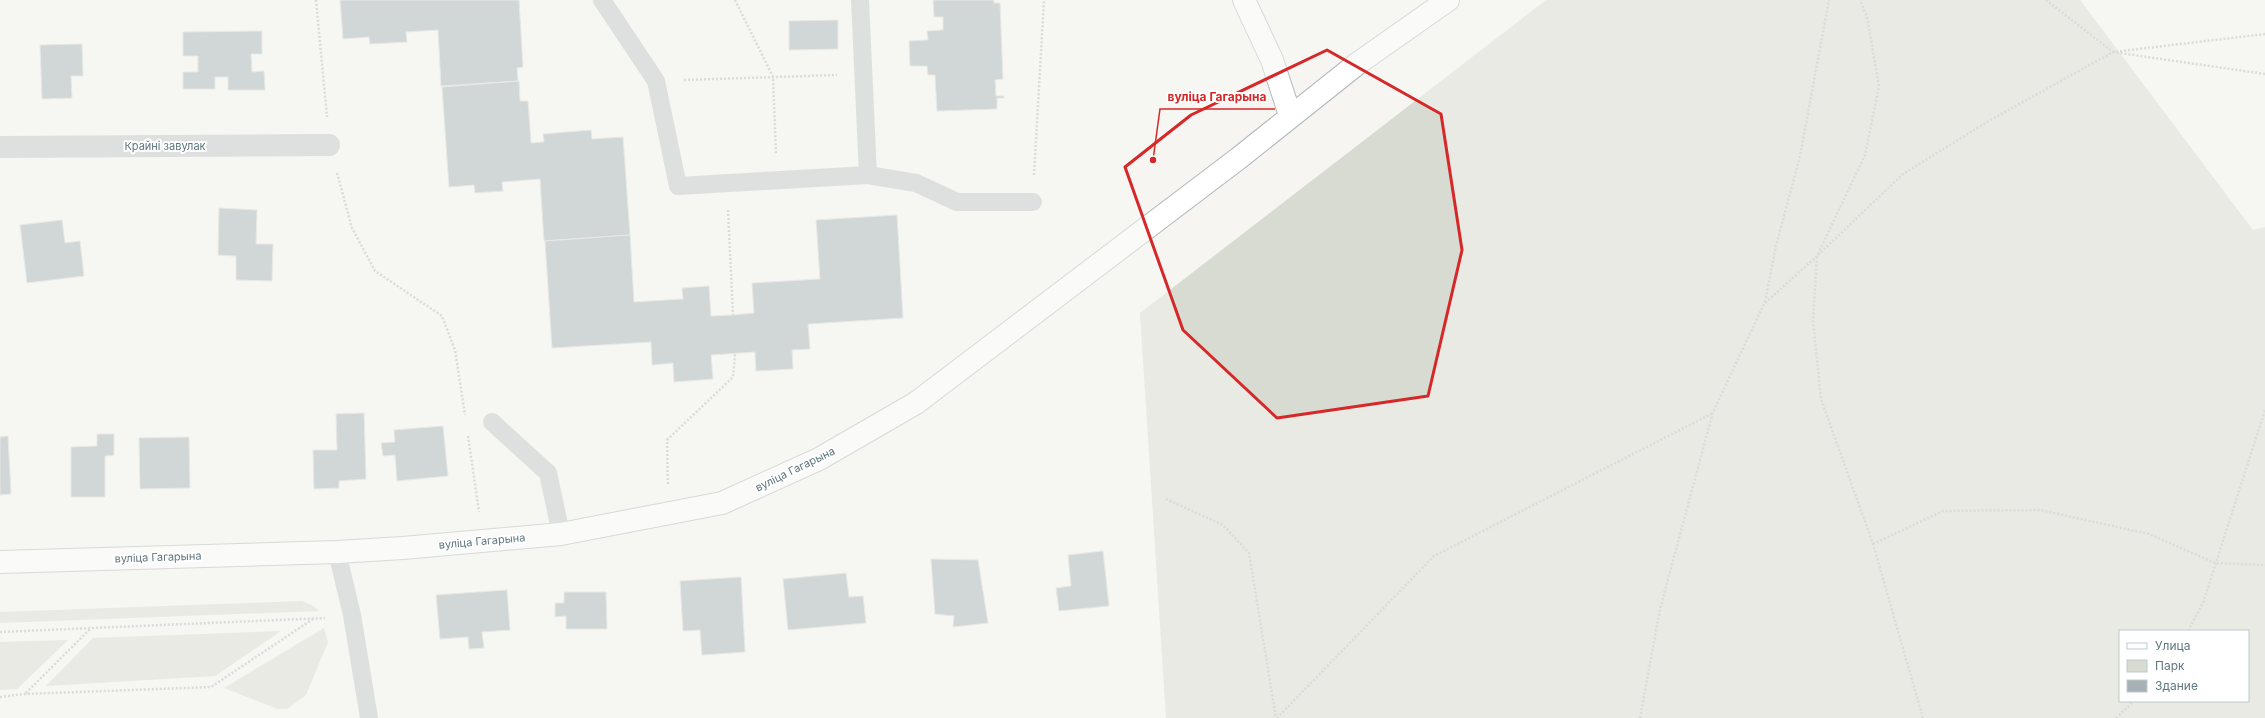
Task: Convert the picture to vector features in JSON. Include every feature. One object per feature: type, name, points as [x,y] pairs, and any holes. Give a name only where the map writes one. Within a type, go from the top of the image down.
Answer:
[{"type":"main road","points":[[1244,0],[1272,60],[1290,115]]},
{"type":"main road","name":"вуліца Гагарына","points":[[0,562],[337,552],[561,534],[722,503],[820,459],[916,404],[1239,158],[1290,115],[1357,64],[1448,0]]},
{"type":"street","name":"Крайні завулак","points":[[0,147],[329,145]]},
{"type":"lane","points":[[602,0],[656,81],[678,186],[868,176],[916,183],[957,202],[1032,202]]},
{"type":"lane","points":[[860,0],[868,176]]},
{"type":"lane","points":[[492,422],[548,473],[561,534]]},
{"type":"lane","points":[[337,552],[352,615],[369,718]]},
{"type":"path","points":[[316,0],[329,145],[352,228],[375,271],[442,316],[456,350],[465,418]]},
{"type":"path","points":[[735,0],[773,77],[777,181]]},
{"type":"path","points":[[1032,202],[1044,0]]},
{"type":"path","points":[[1640,718],[1660,609],[1713,412],[1764,304],[1776,246],[1800,156],[1829,0]]},
{"type":"path","points":[[1860,0],[1867,17],[1879,86],[1865,155],[1817,256],[1813,321],[1821,399],[1873,544],[1923,718]]},
{"type":"path","points":[[2046,0],[2113,52],[2265,74]]},
{"type":"path","points":[[1764,304],[1903,174],[1987,122],[2113,52],[2265,34]]},
{"type":"path","points":[[656,81],[864,74]]},
{"type":"path","points":[[727,184],[733,315]]},
{"type":"path","points":[[669,491],[667,440],[733,377],[734,354]]},
{"type":"path","points":[[2189,630],[2203,603],[2265,410]]},
{"type":"path","points":[[1276,718],[1434,556],[1713,412]]},
{"type":"path","points":[[468,434],[480,517]]},
{"type":"path","points":[[1166,499],[1223,524],[1249,553],[1276,718]]},
{"type":"path","points":[[1873,544],[1942,511],[2040,510],[2148,534],[2215,563],[2265,565]]},
{"type":"path","points":[[0,632],[314,619],[352,615]]},
{"type":"path","points":[[0,697],[25,694],[211,687],[314,619]]},
{"type":"path","points":[[25,694],[91,628]]},
{"type":"path","points":[[2116,718],[2133,702]]},
{"type":"highlighted area","points":[[1327,50],[1441,114],[1462,250],[1428,396],[1277,418],[1183,330],[1125,167],[1191,115]]},
{"type":"green space","points":[[1546,0],[2080,0],[2253,230],[2265,227],[2265,718],[1166,718],[1140,313]]},
{"type":"green space","points":[[302,601],[312,605],[319,611],[0,623],[0,612]]},
{"type":"green space","points":[[324,628],[328,642],[306,695],[287,709],[278,709],[224,688]]},
{"type":"green space","points":[[281,631],[215,676],[46,686],[93,638]]},
{"type":"green space","points":[[68,640],[17,689],[0,690],[0,642]]},
{"type":"building","points":[[340,0],[519,0],[523,67],[517,68],[518,81],[441,86],[438,30],[406,32],[407,42],[370,44],[369,37],[343,39]]},
{"type":"building","points":[[933,0],[994,0],[994,3],[1000,3],[1003,79],[995,80],[996,96],[1004,96],[1004,98],[997,98],[997,109],[937,111],[935,75],[928,75],[927,66],[910,66],[909,41],[928,40],[927,31],[943,30],[943,17],[934,17]]},
{"type":"building","points":[[838,20],[838,49],[789,50],[789,21]]},
{"type":"building","points":[[262,31],[262,54],[251,54],[252,72],[264,71],[265,90],[228,90],[228,77],[215,77],[215,89],[183,89],[183,72],[198,72],[198,56],[183,56],[183,32]]},
{"type":"building","points":[[82,44],[83,76],[71,76],[72,98],[42,99],[40,45]]},
{"type":"building","points":[[519,81],[520,101],[528,101],[531,143],[544,142],[543,134],[591,130],[592,139],[623,137],[630,235],[544,241],[540,179],[502,182],[503,191],[475,193],[474,185],[449,187],[442,87]]},
{"type":"building","points":[[219,208],[257,210],[256,244],[273,244],[272,281],[236,280],[236,256],[218,255]]},
{"type":"building","points":[[897,215],[903,318],[808,324],[810,349],[792,350],[793,369],[756,371],[755,352],[711,355],[713,379],[674,382],[673,363],[652,365],[651,342],[552,348],[545,241],[630,235],[634,302],[683,299],[682,288],[709,286],[711,316],[733,315],[754,313],[752,283],[820,279],[816,220]]},
{"type":"building","points":[[62,220],[65,243],[80,241],[84,276],[27,283],[20,225]]},
{"type":"building","points":[[364,413],[366,479],[339,481],[339,488],[314,489],[313,450],[337,450],[336,414]]},
{"type":"building","points":[[443,426],[448,476],[397,481],[395,455],[383,456],[381,443],[395,442],[394,430]]},
{"type":"building","points":[[97,434],[114,434],[114,455],[105,456],[105,497],[71,497],[71,447],[97,446]]},
{"type":"building","points":[[8,436],[11,494],[0,495],[0,437]]},
{"type":"building","points":[[189,437],[190,488],[140,489],[139,438]]},
{"type":"building","points":[[1103,551],[1109,606],[1059,611],[1056,588],[1071,586],[1068,555]]},
{"type":"building","points":[[931,559],[978,560],[988,623],[953,627],[954,616],[935,614]]},
{"type":"building","points":[[846,573],[849,597],[863,596],[866,623],[788,630],[783,579]]},
{"type":"building","points":[[741,577],[745,652],[702,655],[700,630],[683,631],[680,581]]},
{"type":"building","points":[[507,590],[510,630],[482,632],[484,648],[469,649],[468,637],[440,639],[436,595]]},
{"type":"building","points":[[564,592],[606,592],[607,629],[566,629],[566,616],[555,617],[555,603],[564,603]]},
{"type":"place","name":"вуліца Гагарына","points":[[1153,160]]}]
